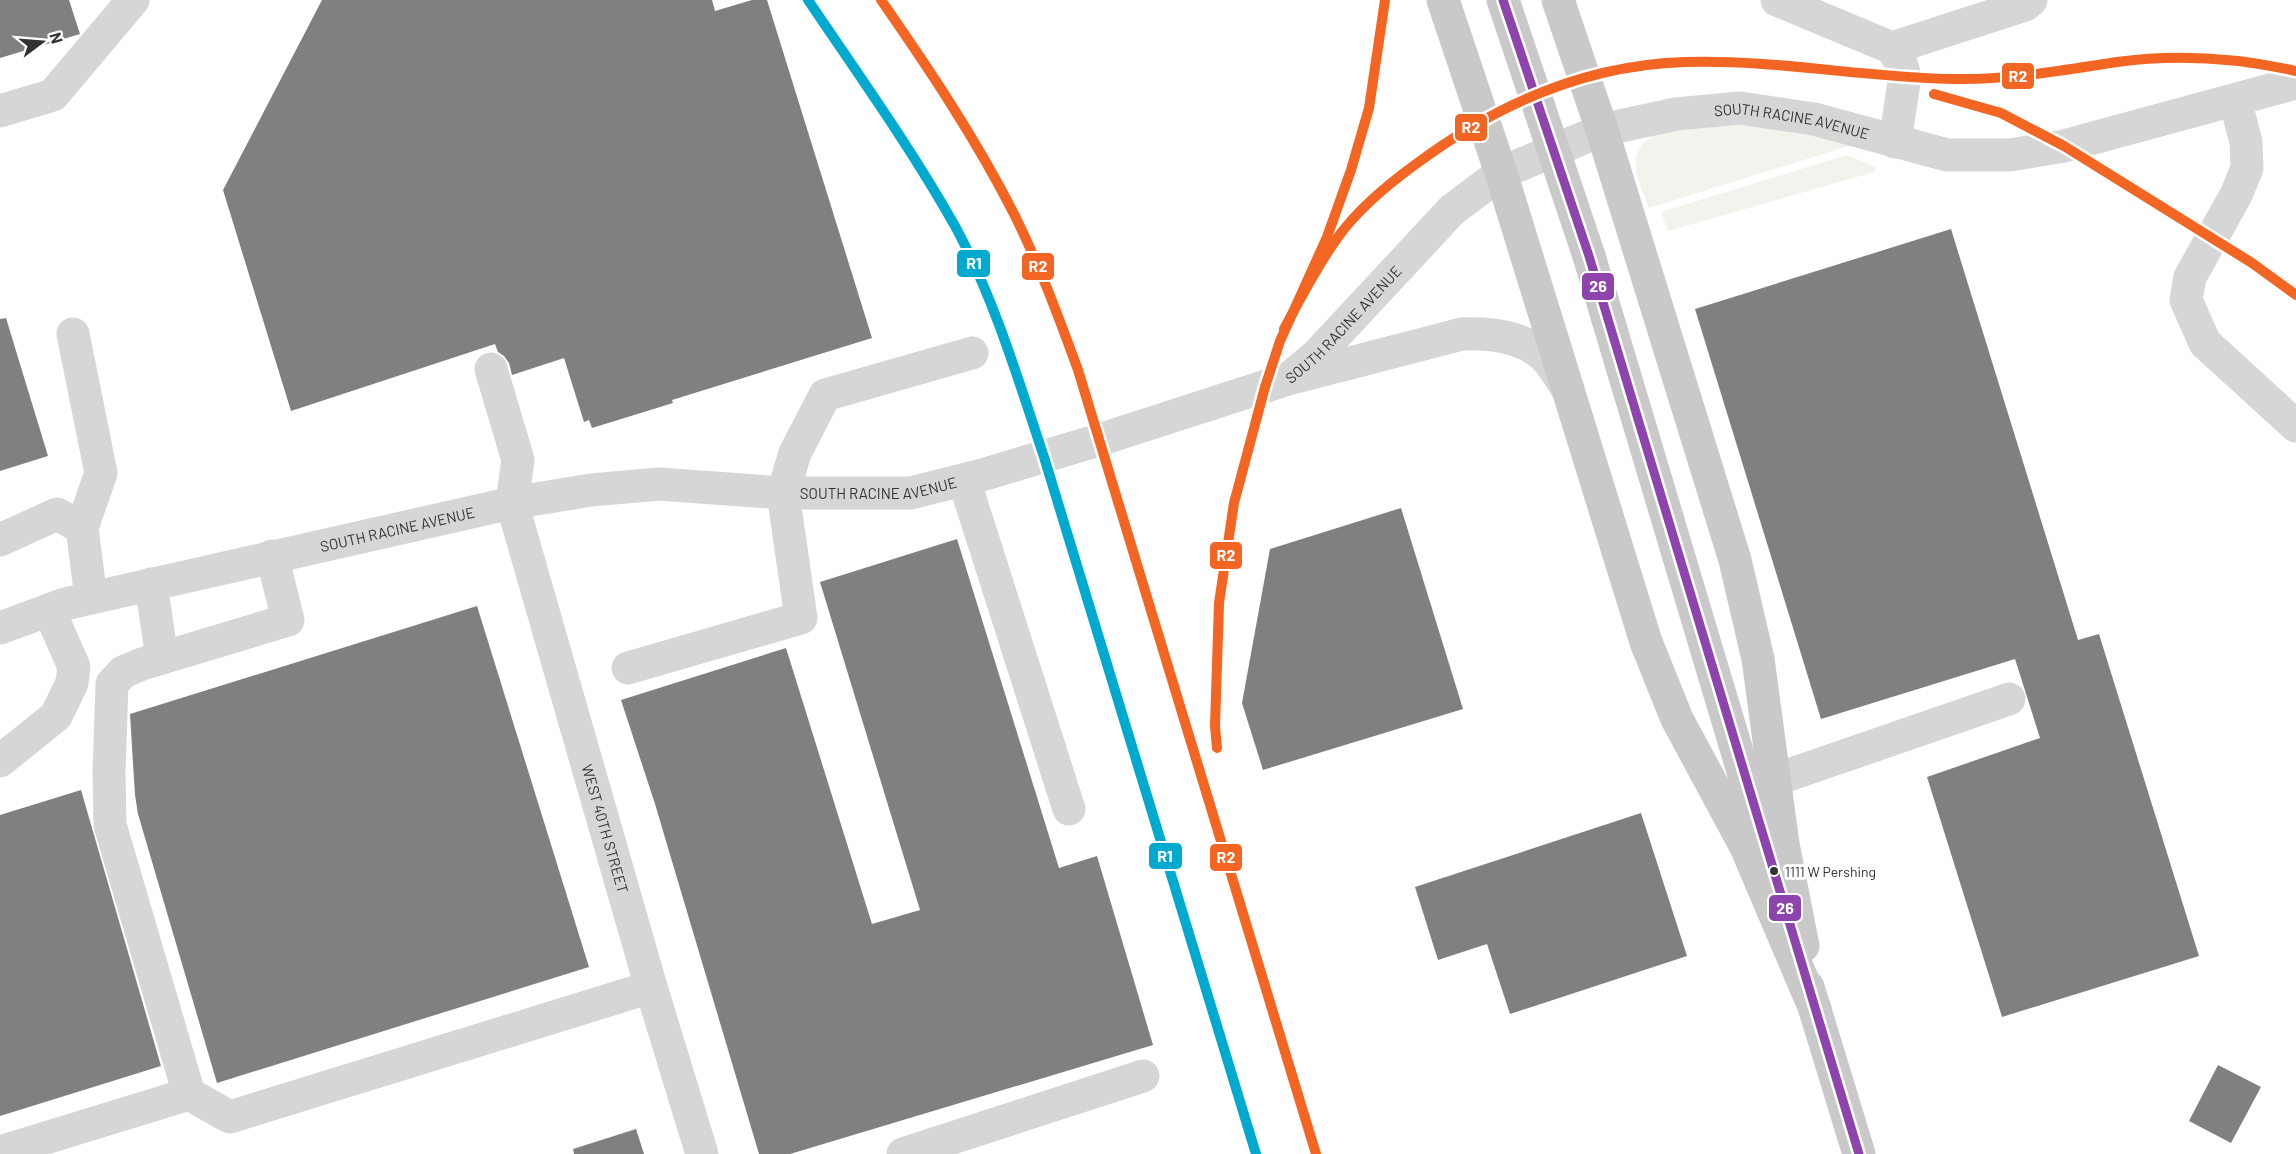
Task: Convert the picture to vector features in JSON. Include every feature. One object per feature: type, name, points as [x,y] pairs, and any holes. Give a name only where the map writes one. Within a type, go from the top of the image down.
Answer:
[{"type":"main road","points":[[1443,0],[1501,173],[1646,642],[1677,719],[1746,847],[1815,1009]]},
{"type":"main road","points":[[1503,0],[1588,256],[1859,1154]]},
{"type":"main road","points":[[1558,0],[1602,130],[1735,560],[1758,659],[1783,844],[1815,1009]]},
{"type":"street","points":[[0,111],[53,95],[134,0]]},
{"type":"street","points":[[1777,0],[1848,15],[1892,48],[1901,63],[1905,76],[1895,142]]},
{"type":"street","points":[[1892,48],[2025,5],[2031,0]]},
{"type":"street","name":"SOUTH RACINE AVENUE","points":[[0,628],[91,598],[512,503],[591,490],[659,484],[783,493],[911,493],[964,480],[1099,440],[1288,379],[1331,342],[1452,210],[1501,173],[1602,130],[1676,114],[1740,108],[1814,119],[1947,155],[2010,155],[2064,146],[2296,83]]},
{"type":"street","points":[[2235,100],[2246,142],[2247,168],[2236,195],[2190,277],[2186,300],[2205,343],[2296,426]]},
{"type":"street","points":[[1288,379],[1462,334],[1489,333],[1520,342],[1545,358],[1569,391]]},
{"type":"street","points":[[73,334],[101,473],[82,528],[91,598]]},
{"type":"street","points":[[628,668],[801,618],[783,493],[795,453],[825,395],[972,353]]},
{"type":"street","points":[[491,369],[518,460],[512,503]]},
{"type":"street","points":[[964,480],[1069,809]]},
{"type":"street","name":"WEST 40TH STREET","points":[[512,503],[651,987],[702,1154]]},
{"type":"street","points":[[0,540],[57,514],[82,528]]},
{"type":"street","points":[[273,556],[288,620],[123,672],[112,684],[110,825],[189,1094],[230,1117],[651,987]]},
{"type":"street","points":[[151,584],[162,658]]},
{"type":"street","points":[[0,761],[56,716],[72,683],[74,666],[49,610]]},
{"type":"street","points":[[1774,780],[2009,699]]},
{"type":"street","points":[[903,1154],[1143,1076]]},
{"type":"street","points":[[0,1152],[189,1094]]},
{"type":"shaded area","points":[[1744,118],[1852,145],[1649,208],[1636,168],[1638,152],[1647,140],[1676,126]]},
{"type":"shaded area","points":[[1847,155],[1876,167],[1874,172],[1668,231],[1661,212]]},
{"type":"building","points":[[0,0],[69,0],[80,34],[0,58]]},
{"type":"building","points":[[322,0],[712,0],[715,11],[752,0],[767,0],[872,338],[672,400],[673,403],[592,428],[589,420],[584,422],[564,358],[512,375],[509,363],[498,352],[495,344],[291,411],[223,190]]},
{"type":"building","points":[[1951,229],[2078,640],[2099,634],[2199,956],[2002,1017],[1927,777],[2040,738],[2015,659],[1821,719],[1695,309]]},
{"type":"building","points":[[6,318],[48,456],[0,471],[0,319]]},
{"type":"building","points":[[1401,508],[1463,709],[1263,770],[1242,703],[1270,549]]},
{"type":"building","points":[[957,539],[1059,868],[1097,856],[1153,1045],[790,1154],[759,1154],[655,804],[621,700],[786,648],[872,924],[920,910],[820,582]]},
{"type":"building","points":[[477,606],[589,967],[217,1083],[138,814],[130,714]]},
{"type":"building","points":[[81,790],[161,1066],[0,1116],[0,815]]},
{"type":"building","points":[[1641,813],[1687,956],[1510,1014],[1487,944],[1438,960],[1415,887]]},
{"type":"building","points":[[2218,1065],[2261,1087],[2231,1143],[2189,1121]]},
{"type":"building","points":[[636,1129],[644,1154],[574,1154],[573,1149]]},
{"type":"transit line","name":"R1","points":[[808,0],[921,168],[969,253],[993,310],[1044,457],[1256,1154]]},
{"type":"transit line","name":"R2","points":[[881,0],[951,105],[999,186],[1032,252],[1064,331],[1078,370],[1316,1154]]},
{"type":"transit line","name":"R2","points":[[1217,748],[1215,726],[1219,603],[1234,503],[1265,387],[1280,341],[1327,237],[1351,170],[1369,108],[1385,0]]},
{"type":"transit line","name":"26","points":[[1503,0],[1589,256],[1859,1154]]},
{"type":"transit line","name":"R2","points":[[1284,329],[1316,271],[1346,226],[1395,180],[1446,143],[1510,107],[1543,92],[1612,71],[1648,65],[1719,62],[1888,76],[1976,79],[2162,58],[2229,60],[2296,71]]},
{"type":"transit line","name":"R2","points":[[1934,94],[2001,113],[2064,146],[2252,263],[2296,295]]},
{"type":"place","name":"1111 W Pershing","points":[[1774,871]]}]
